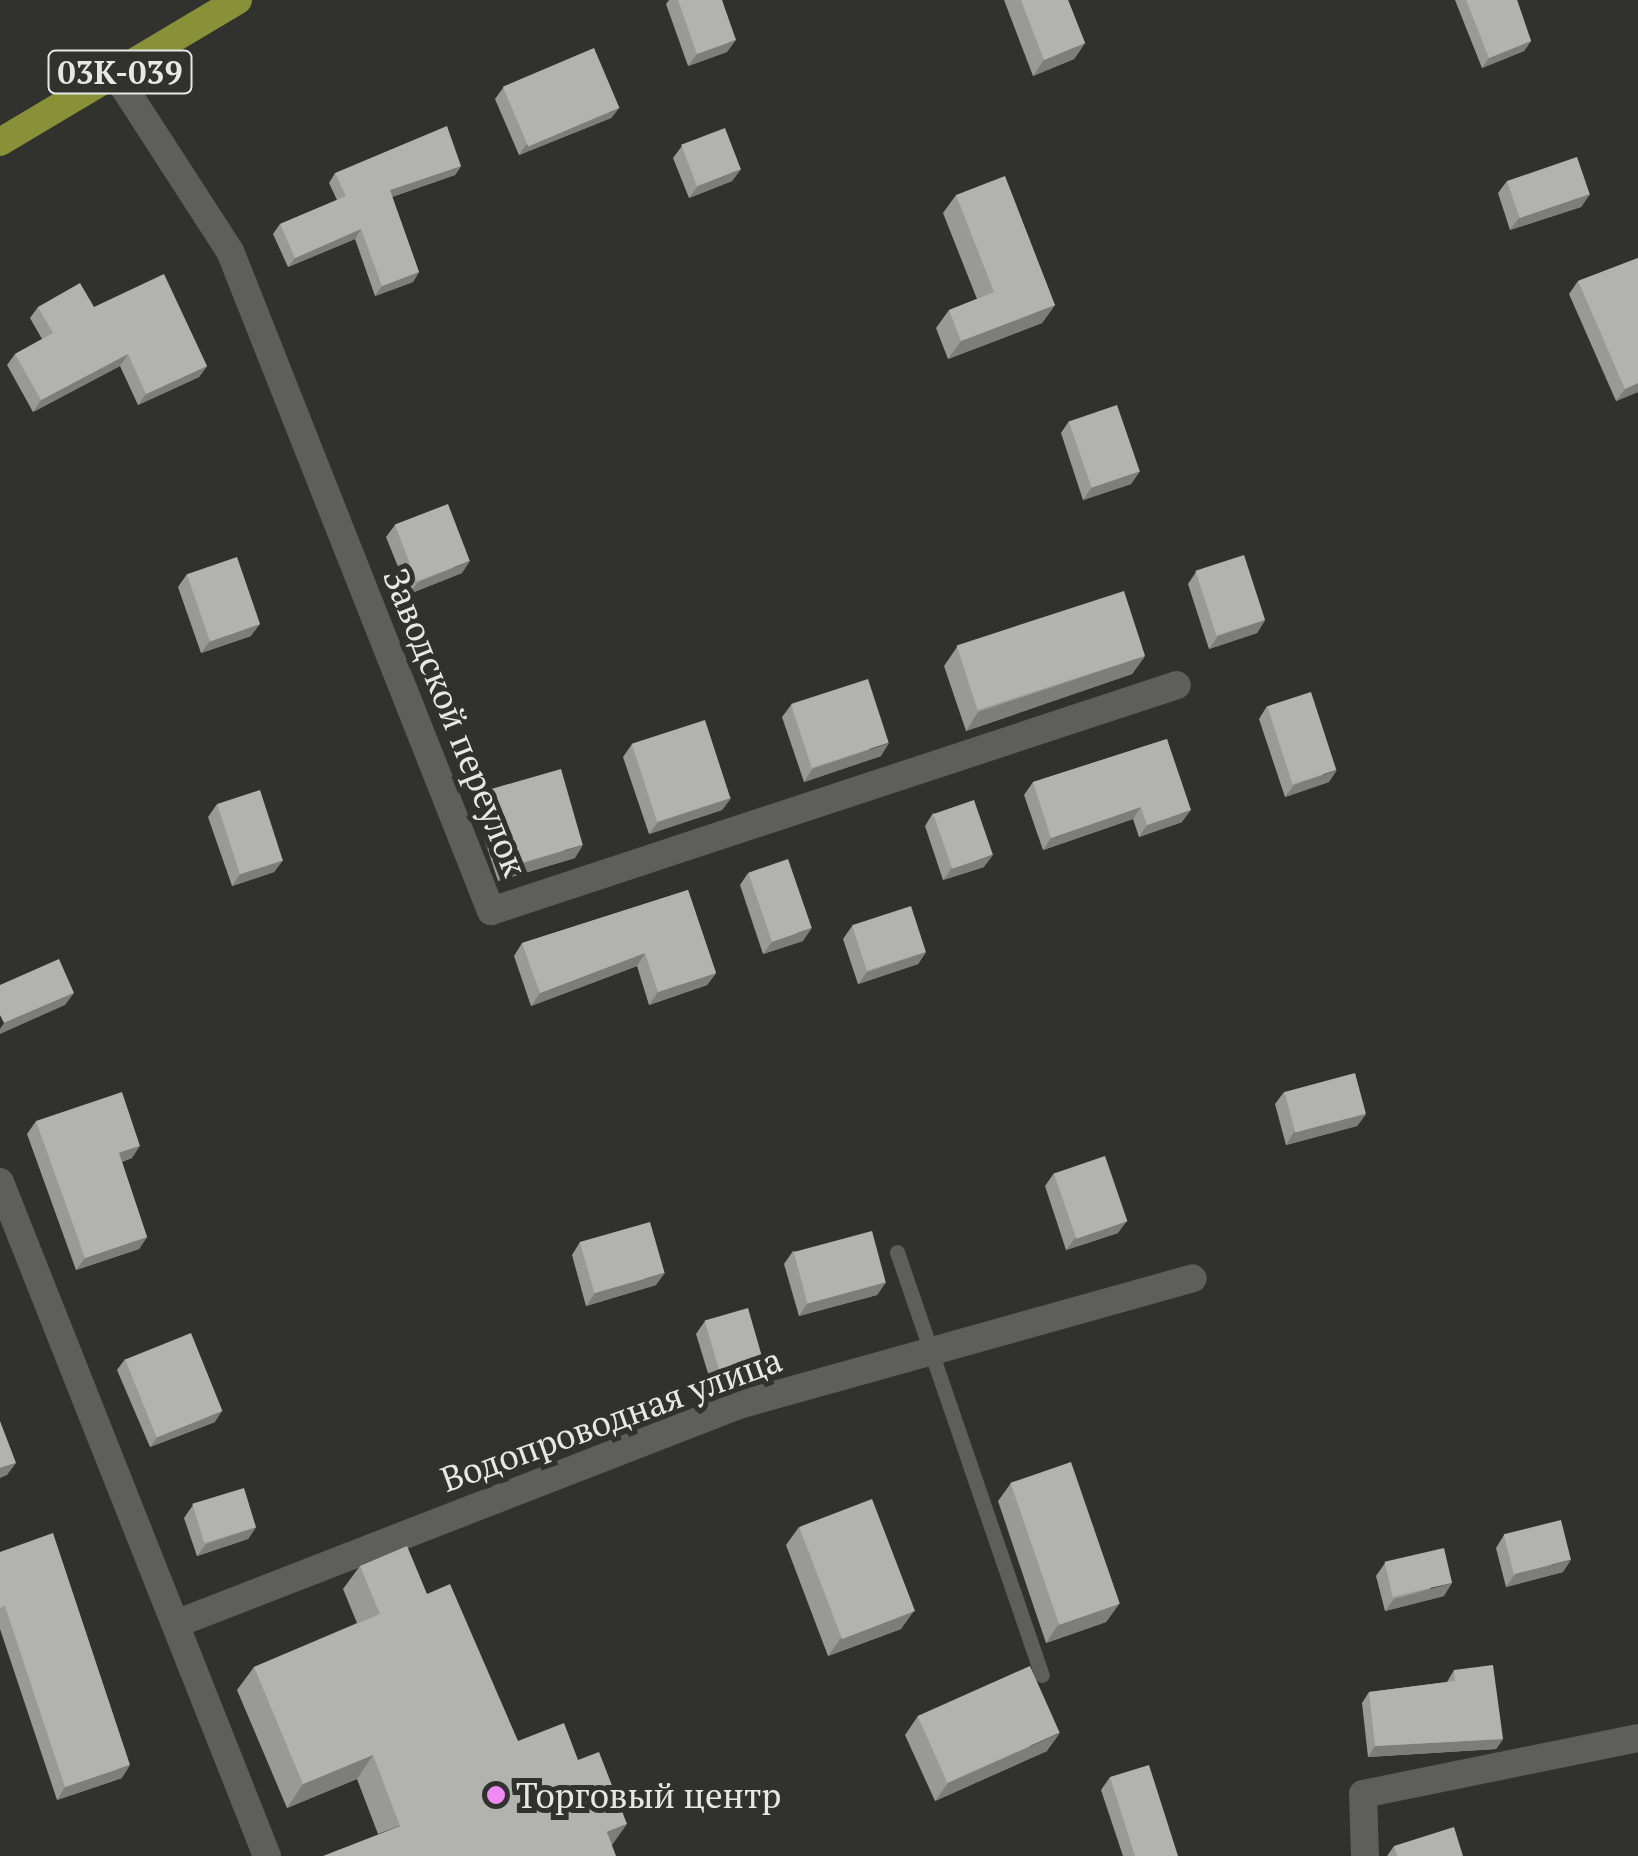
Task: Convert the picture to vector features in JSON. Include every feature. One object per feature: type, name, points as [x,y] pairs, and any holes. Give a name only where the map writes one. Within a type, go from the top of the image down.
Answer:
[{"type":"main road","name":"03К-039","points":[[0,142],[238,0]]},
{"type":"street","name":"Заводской переулок","points":[[116,75],[230,251],[492,911],[1177,685]]},
{"type":"street","points":[[0,1182],[178,1623],[267,1856]]},
{"type":"street","name":"Водопроводная улица","points":[[178,1623],[740,1405],[926,1356],[1192,1278]]},
{"type":"street","points":[[1365,1856],[1363,1794],[1638,1738]]},
{"type":"lane","points":[[897,1252],[926,1356],[1042,1675]]},
{"type":"building","points":[[678,0],[722,0],[736,40],[697,54]]},
{"type":"building","points":[[1021,0],[1068,0],[1085,43],[1044,60]]},
{"type":"building","points":[[1466,0],[1517,0],[1531,41],[1489,58]]},
{"type":"building","points":[[594,48],[619,108],[528,147],[503,87]]},
{"type":"building","points":[[447,126],[461,166],[390,190],[419,272],[382,286],[361,229],[295,258],[280,224],[346,196],[335,173]]},
{"type":"building","points":[[725,128],[741,169],[697,186],[681,145]]},
{"type":"building","points":[[1577,157],[1590,194],[1520,218],[1507,181]]},
{"type":"building","points":[[1005,176],[1055,305],[961,341],[949,310],[994,292],[956,195]]},
{"type":"building","points":[[1638,258],[1638,383],[1625,389],[1578,281]]},
{"type":"building","points":[[164,274],[207,366],[146,394],[128,354],[41,400],[15,354],[53,333],[38,307],[80,283],[94,307]]},
{"type":"building","points":[[1117,405],[1140,471],[1092,488],[1069,422]]},
{"type":"building","points":[[448,504],[470,561],[417,581],[395,524]]},
{"type":"building","points":[[1244,555],[1265,620],[1217,635],[1195,571]]},
{"type":"building","points":[[237,557],[260,624],[210,641],[187,574]]},
{"type":"building","points":[[1124,591],[1145,656],[978,710],[957,645]]},
{"type":"building","points":[[868,679],[889,743],[812,768],[791,704]]},
{"type":"building","points":[[1311,692],[1336,770],[1293,784],[1267,706]]},
{"type":"building","points":[[705,720],[730,798],[657,822],[632,744]]},
{"type":"building","points":[[1167,739],[1191,810],[1147,825],[1141,807],[1051,838],[1033,782]]},
{"type":"building","points":[[561,769],[583,845],[502,868],[480,792]]},
{"type":"building","points":[[260,790],[283,860],[240,874],[217,804]]},
{"type":"building","points":[[974,800],[993,855],[952,869],[933,814]]},
{"type":"building","points":[[788,859],[812,928],[772,942],[748,873]]},
{"type":"building","points":[[688,890],[716,973],[658,992],[645,953],[540,993],[522,943]]},
{"type":"building","points":[[911,906],[926,952],[867,971],[852,925]]},
{"type":"building","points":[[59,959],[74,993],[4,1023],[0,1015],[0,985]]},
{"type":"building","points":[[1355,1073],[1366,1114],[1295,1132],[1284,1092]]},
{"type":"building","points":[[122,1092],[140,1146],[119,1153],[147,1237],[85,1258],[36,1121]]},
{"type":"building","points":[[1105,1156],[1127,1221],[1076,1239],[1054,1174]]},
{"type":"building","points":[[650,1222],[665,1273],[594,1293],[580,1242]]},
{"type":"building","points":[[872,1231],[886,1282],[807,1303],[794,1252]]},
{"type":"building","points":[[748,1308],[766,1370],[722,1382],[705,1320]]},
{"type":"building","points":[[191,1333],[222,1411],[157,1437],[125,1360]]},
{"type":"building","points":[[0,1421],[16,1463],[0,1468]]},
{"type":"building","points":[[1071,1462],[1120,1604],[1059,1625],[1010,1483]]},
{"type":"building","points":[[244,1488],[256,1527],[204,1543],[192,1504]]},
{"type":"building","points":[[872,1499],[915,1611],[842,1639],[799,1527]]},
{"type":"building","points":[[1561,1520],[1571,1560],[1514,1574],[1504,1534]]},
{"type":"building","points":[[53,1533],[130,1765],[65,1787],[5,1606],[0,1608],[0,1552]]},
{"type":"building","points":[[407,1546],[427,1594],[450,1584],[518,1741],[564,1723],[578,1760],[599,1752],[627,1824],[607,1832],[616,1856],[323,1856],[400,1826],[373,1755],[303,1784],[254,1667],[380,1614],[360,1566]]},
{"type":"building","points":[[1444,1548],[1452,1583],[1393,1597],[1385,1562]]},
{"type":"building","points":[[1493,1665],[1503,1739],[1375,1746],[1369,1692],[1455,1681],[1454,1670]]},
{"type":"building","points":[[1030,1666],[1060,1733],[947,1783],[918,1716]]},
{"type":"building","points":[[1149,1765],[1178,1856],[1135,1856],[1110,1777]]},
{"type":"building","points":[[1454,1827],[1463,1856],[1397,1856],[1394,1846]]},
{"type":"place","name":"Торговый центр","points":[[496,1795]]}]
